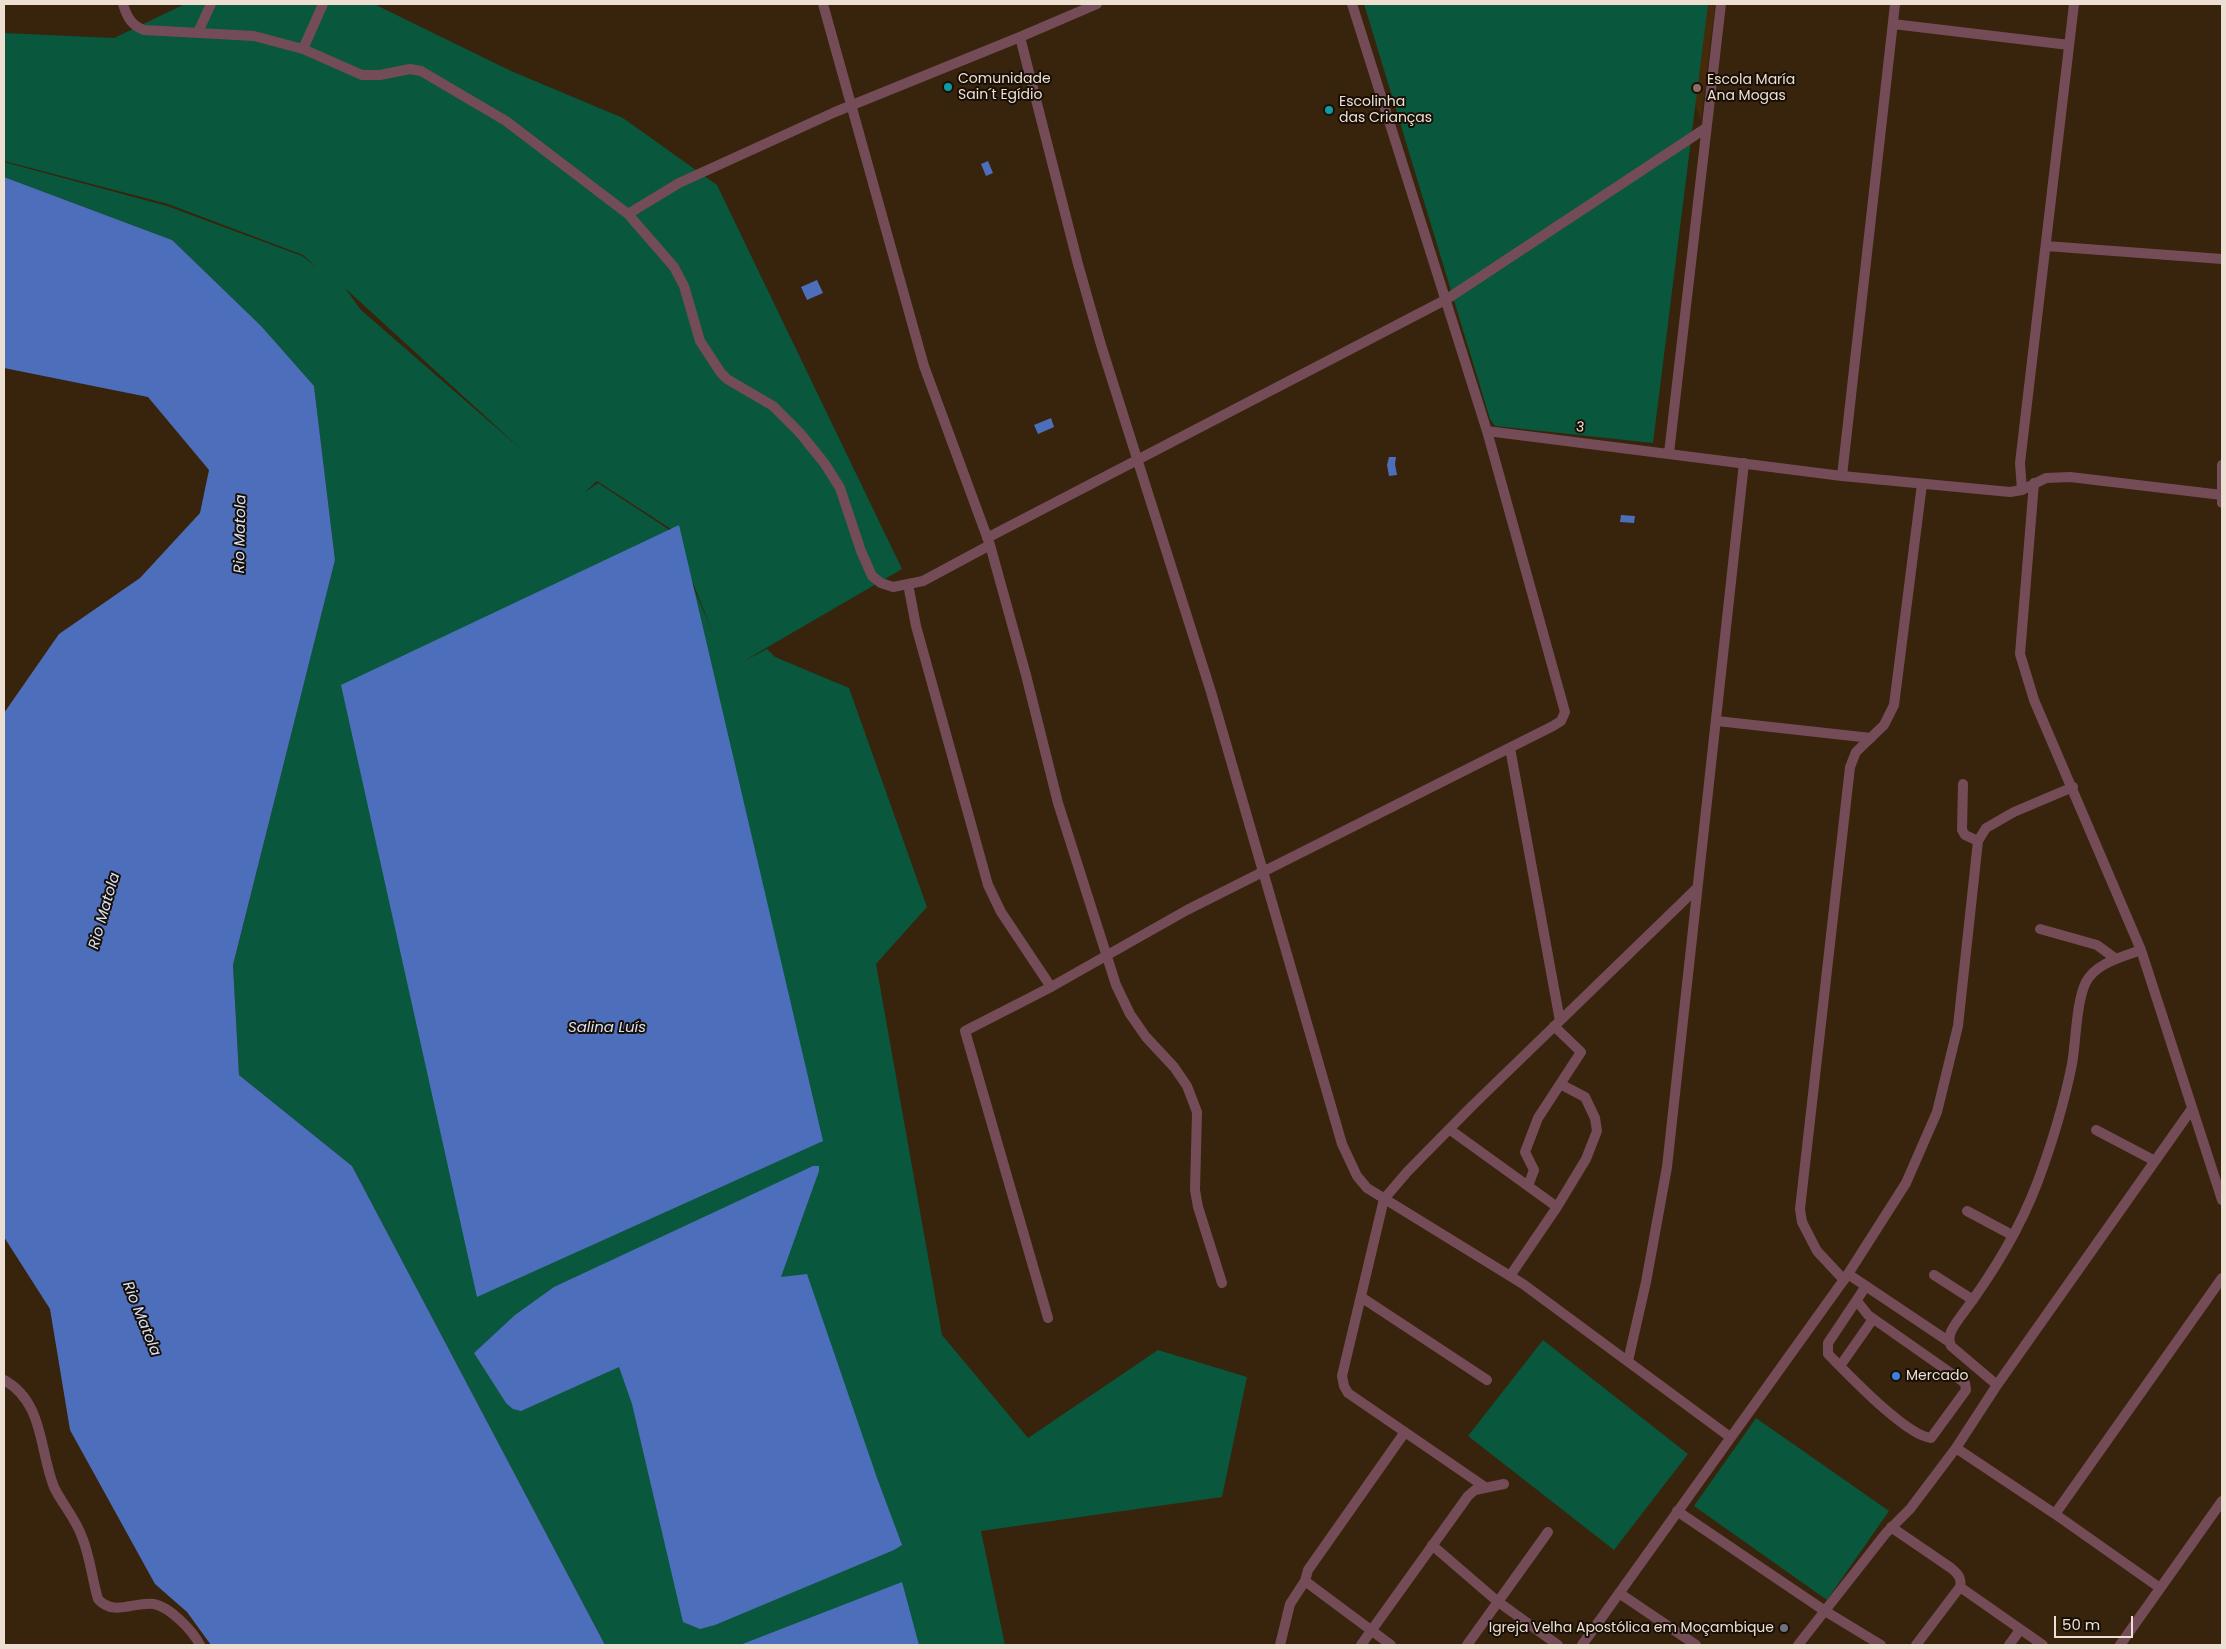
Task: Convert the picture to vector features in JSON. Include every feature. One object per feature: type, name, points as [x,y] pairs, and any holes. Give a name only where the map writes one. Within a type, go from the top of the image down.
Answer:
[{"type":"street","points":[[123,4],[127,17],[135,26],[144,30],[254,36],[303,48],[362,75],[380,75],[410,70],[421,71],[506,121],[583,178],[628,214],[674,267],[684,286],[700,342],[721,373],[727,379],[773,406],[800,433],[825,464],[840,488],[861,551],[872,576],[881,583],[893,587],[923,581],[946,570],[989,541],[1139,460],[1447,299],[1706,128]]},
{"type":"street","points":[[198,32],[211,4]]},
{"type":"street","points":[[303,48],[323,4]]},
{"type":"street","points":[[823,4],[924,366],[989,541],[1026,675],[1058,804],[1116,985],[1130,1014],[1146,1037],[1174,1067],[1187,1086],[1197,1112],[1196,1199],[1222,1284]]},
{"type":"street","points":[[628,214],[680,183],[852,106],[1020,38],[1097,4]]},
{"type":"street","points":[[1048,1318],[965,1030],[1050,987],[1187,910],[1553,726],[1561,721],[1566,712],[1487,431],[1447,299],[1352,4]]},
{"type":"street","points":[[1669,453],[1721,4]]},
{"type":"street","points":[[1842,476],[1895,4]]},
{"type":"street","points":[[2074,4],[2020,463],[2022,490],[2046,478],[2070,477],[2222,498],[2222,465]]},
{"type":"street","points":[[1893,24],[2069,46]]},
{"type":"street","points":[[1020,38],[1078,264],[1101,345],[1214,701],[1265,872],[1342,1144],[1357,1176],[1367,1188],[1510,1276],[1730,1437]]},
{"type":"street","points":[[2046,246],[2222,259]]},
{"type":"street","name":"3","points":[[1487,431],[1842,476],[2010,492],[2022,490]]},
{"type":"street","points":[[1628,1362],[1648,1272],[1667,1167],[1696,888],[1717,721],[1744,463]]},
{"type":"street","points":[[2034,483],[2020,654],[2034,700],[2073,787],[2141,950],[2191,1110],[2222,1200]]},
{"type":"street","points":[[1922,484],[1894,705],[1884,725],[1856,752],[1850,767],[1800,1209],[1802,1222],[1817,1251],[1846,1277],[1866,1286],[1948,1340],[1958,1354],[1997,1384]]},
{"type":"street","points":[[908,584],[916,626],[988,885],[1001,912],[1050,987]]},
{"type":"street","points":[[1717,721],[1871,738]]},
{"type":"street","points":[[1510,748],[1557,1024],[1581,1052],[1538,1118],[1525,1152],[1534,1170],[1528,1186]]},
{"type":"street","points":[[1963,784],[1962,830],[1965,835],[1978,841]]},
{"type":"street","points":[[1582,1645],[1846,1277],[1906,1183],[1937,1112],[1958,1026],[1978,841],[1986,828],[2014,812],[2073,787]]},
{"type":"street","points":[[1485,1487],[1348,1393],[1344,1386],[1342,1376],[1384,1199],[1449,1129],[1696,888]]},
{"type":"street","points":[[2040,929],[2097,945],[2116,959]]},
{"type":"street","points":[[1948,1340],[1952,1329],[1973,1300],[2012,1235],[2035,1189],[2061,1111],[2086,982],[2095,971],[2116,959],[2141,950]]},
{"type":"street","points":[[1510,1276],[1558,1207],[1586,1159],[1596,1131],[1595,1118],[1585,1097],[1560,1084]]},
{"type":"street","points":[[1798,1645],[1891,1527],[1910,1509],[1956,1448],[1997,1384],[2191,1110]]},
{"type":"street","points":[[1449,1129],[1558,1207]]},
{"type":"street","points":[[2096,1130],[2155,1161]]},
{"type":"street","points":[[1966,1211],[2012,1235]]},
{"type":"street","points":[[1934,1275],[1973,1300]]},
{"type":"street","points":[[2055,1514],[2222,1278]]},
{"type":"street","points":[[1857,1301],[1873,1318],[1965,1383],[1966,1390],[1931,1438],[1924,1438],[1864,1392],[1828,1354],[1827,1345],[1866,1286]]},
{"type":"street","points":[[1361,1298],[1486,1380]]},
{"type":"street","points":[[1840,1366],[1873,1318]]},
{"type":"street","points":[[4,1380],[13,1385],[30,1404],[37,1420],[55,1488],[83,1538],[98,1599],[102,1604],[113,1608],[145,1604],[161,1606],[188,1628],[200,1645]]},
{"type":"street","points":[[1280,1645],[1290,1604],[1305,1581],[1308,1570],[1405,1432]]},
{"type":"street","points":[[1956,1448],[2055,1514],[2160,1588]]},
{"type":"street","points":[[1362,1645],[1468,1496],[1475,1490],[1504,1484]]},
{"type":"street","points":[[2120,1645],[2222,1501]]},
{"type":"street","points":[[1677,1511],[1825,1611],[1881,1645]]},
{"type":"street","points":[[1891,1527],[1952,1568],[1960,1576],[1960,1587],[1916,1645]]},
{"type":"street","points":[[1467,1645],[1548,1532]]},
{"type":"street","points":[[1432,1545],[1497,1601],[1558,1645]]},
{"type":"street","points":[[1305,1581],[1392,1645]]},
{"type":"street","points":[[1960,1587],[2043,1645]]},
{"type":"street","points":[[1619,1592],[1693,1644]]},
{"type":"street","points":[[2009,1645],[2020,1630]]},
{"type":"shaded area","name":"Escola María Ana Mogas","points":[[1658,4],[1715,4],[1701,120],[1677,57]]},
{"type":"green space","points":[[185,4],[374,4],[511,71],[623,118],[717,185],[902,569],[742,662],[767,649],[775,657],[849,688],[927,907],[876,964],[942,1335],[1028,1438],[1158,1350],[1247,1377],[1222,1497],[981,1531],[1005,1645],[605,1645],[352,1166],[239,1075],[233,965],[335,560],[314,386],[172,240],[4,177],[4,162],[167,206],[302,256],[316,267],[303,255],[168,204],[4,161],[4,33],[114,38]],"holes":[[[345,288],[522,450],[361,310]],[[597,481],[671,529],[714,635],[668,529],[598,483],[584,493]]]},
{"type":"green space","points":[[1364,4],[1708,4],[1653,443],[1495,426],[1490,419]]},
{"type":"green space","points":[[1543,1340],[1688,1454],[1614,1550],[1468,1436]]},
{"type":"green space","points":[[1756,1418],[1889,1511],[1827,1600],[1694,1506]]},
{"type":"water","points":[[988,161],[993,173],[986,176],[981,164]]},
{"type":"water","name":"Rio Matola","points":[[4,177],[172,240],[261,326],[314,386],[335,560],[233,965],[239,1075],[352,1166],[605,1645],[211,1645],[187,1612],[155,1584],[70,1430],[50,1309],[4,1237],[4,713],[59,634],[140,578],[200,513],[209,470],[148,397],[4,368]]},
{"type":"water","points":[[817,280],[823,293],[807,300],[801,287]]},
{"type":"water","points":[[1051,418],[1054,427],[1038,434],[1034,425]]},
{"type":"water","points":[[1389,457],[1396,457],[1397,475],[1389,476],[1387,465]]},
{"type":"water","points":[[1621,515],[1635,516],[1634,523],[1620,522]]},
{"type":"water","name":"Salina Luís","points":[[679,525],[823,1141],[477,1297],[341,685]]},
{"type":"water","points":[[813,1166],[819,1166],[819,1171],[781,1277],[807,1274],[902,1545],[715,1625],[700,1629],[683,1622],[632,1404],[619,1367],[521,1411],[513,1409],[506,1403],[474,1353],[515,1315],[554,1287]]},
{"type":"water","points":[[902,1582],[919,1645],[740,1645]]},
{"type":"place","name":"Comunidade Sain´t Egídio","points":[[948,87]]},
{"type":"place","name":"Escola María Ana Mogas","points":[[1697,88]]},
{"type":"place","name":"Escolinha das Crianças","points":[[1329,110]]},
{"type":"place","name":"Mercado","points":[[1896,1376]]},
{"type":"place","name":"Igreja Velha Apostólica em Moçambique","points":[[1784,1628]]}]
